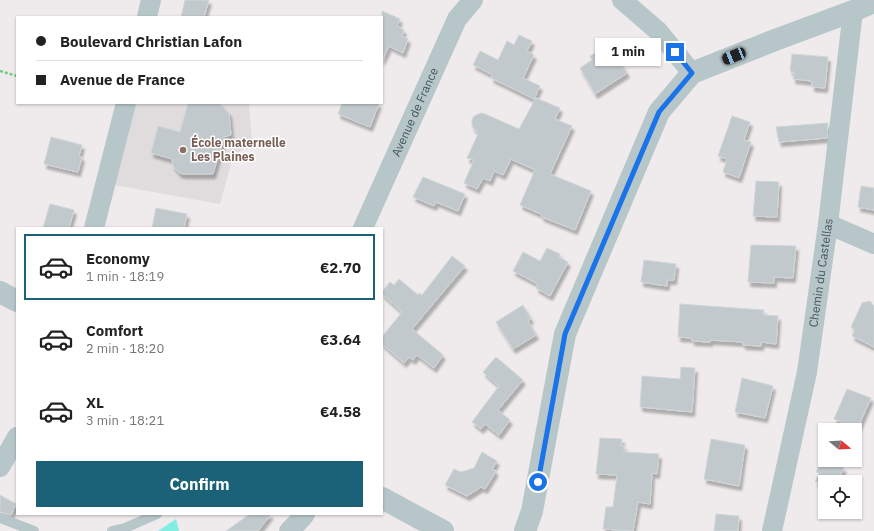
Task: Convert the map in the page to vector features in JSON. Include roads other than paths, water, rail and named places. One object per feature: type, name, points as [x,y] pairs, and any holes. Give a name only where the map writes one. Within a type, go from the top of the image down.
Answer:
[{"type":"street","points":[[147,16],[151,0]]},
{"type":"street","name":"Avenue de France","points":[[363,227],[457,19],[473,0]]},
{"type":"street","points":[[622,0],[658,31],[692,73]]},
{"type":"street","points":[[525,531],[532,511],[565,334],[659,112],[692,73],[775,40],[853,12],[874,2]]},
{"type":"street","name":"Chemin du Castellas","points":[[772,531],[807,372],[828,224],[853,12]]},
{"type":"street","points":[[94,227],[126,104]]},
{"type":"street","points":[[828,224],[874,244]]},
{"type":"street","points":[[0,292],[16,300]]},
{"type":"street","points":[[0,467],[16,439]]},
{"type":"street","points":[[383,499],[443,531]]},
{"type":"street","points":[[289,531],[304,515]]},
{"type":"lane","points":[[112,531],[125,528],[155,515]]},
{"type":"lane","points":[[0,518],[34,531]]},
{"type":"water","points":[[176,519],[179,531],[158,531]]},
{"type":"place","name":"École maternelle Les Plaines","points":[[183,150]]}]
